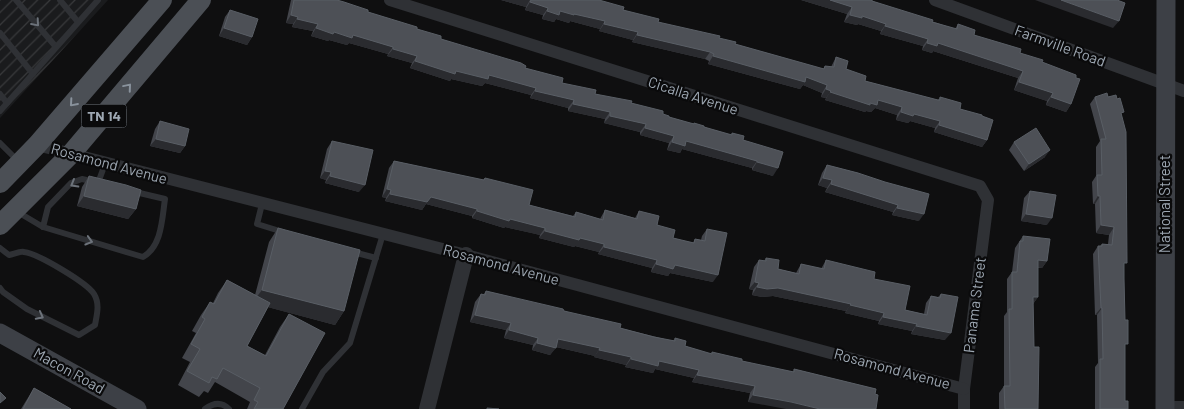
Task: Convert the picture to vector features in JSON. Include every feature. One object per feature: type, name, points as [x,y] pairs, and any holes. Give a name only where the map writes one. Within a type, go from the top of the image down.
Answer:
[{"type":"main road","name":"TN 14","points":[[0,183],[37,145],[162,0]]},
{"type":"main road","name":"TN 14","points":[[0,225],[70,155],[201,0]]},
{"type":"main road","name":"National Street","points":[[1165,408],[1166,0]]},
{"type":"main road","name":"Macon Road","points":[[2,337],[137,409]]},
{"type":"street","name":"Cicalla Avenue","points":[[390,0],[980,186],[988,200]]},
{"type":"street","name":"Farmville Road","points":[[935,0],[1184,91]]},
{"type":"street","name":"Rosamond Avenue","points":[[37,145],[105,164],[466,255],[964,389]]},
{"type":"street","name":"Panama Street","points":[[964,409],[964,389],[988,200]]},
{"type":"street","points":[[427,409],[466,255]]},
{"type":"street","points":[[1165,408],[1184,407]]},
{"type":"lane","points":[[16,0],[56,47]]},
{"type":"lane","points":[[60,0],[78,22]]},
{"type":"lane","points":[[0,111],[98,0]]},
{"type":"lane","points":[[0,34],[33,74]]},
{"type":"lane","points":[[0,94],[7,103]]},
{"type":"lane","points":[[0,142],[20,163]]},
{"type":"lane","points":[[98,183],[105,164]]},
{"type":"lane","points":[[43,228],[48,207],[71,183],[82,179],[108,185]]},
{"type":"lane","points":[[15,210],[43,228],[143,257],[150,253],[159,236],[165,200],[127,190]]},
{"type":"lane","points":[[262,204],[257,224],[294,235]]},
{"type":"lane","points":[[302,409],[323,372],[350,343],[384,234]]},
{"type":"lane","points":[[0,248],[9,255],[23,252],[43,258],[73,277],[94,294],[98,309],[95,325],[79,335],[27,308],[0,288]]},
{"type":"lane","points":[[349,250],[376,258]]},
{"type":"lane","points":[[205,409],[217,403],[226,405],[229,409]]},
{"type":"shaded area","points":[[0,0],[108,0],[0,118]]},
{"type":"building","points":[[294,0],[337,0],[344,2],[441,36],[441,39],[521,63],[526,66],[525,68],[563,78],[562,83],[596,90],[595,94],[632,101],[631,103],[663,111],[663,114],[669,117],[732,135],[732,133],[744,136],[743,140],[783,152],[778,168],[686,141],[685,146],[672,142],[674,136],[645,128],[646,124],[610,116],[610,112],[573,104],[574,100],[535,91],[536,88],[489,75],[488,79],[456,71],[455,74],[415,61],[417,56],[393,49],[393,47],[353,35],[352,38],[334,32],[333,34],[316,28],[318,24],[297,19],[298,17],[291,15]]},
{"type":"building","points":[[531,0],[599,0],[624,7],[623,10],[659,19],[658,22],[720,36],[719,38],[736,42],[735,44],[824,69],[825,66],[834,67],[836,57],[848,61],[846,69],[866,76],[865,81],[938,100],[940,100],[940,97],[961,103],[960,109],[993,120],[987,140],[939,125],[940,121],[901,112],[902,107],[878,100],[877,105],[870,103],[870,105],[830,92],[826,89],[827,85],[806,77],[805,82],[713,56],[714,54],[710,52],[637,35],[638,32],[604,24],[605,21],[560,11],[559,15],[547,11],[548,8],[530,2]]},
{"type":"building","points":[[830,0],[872,0],[957,29],[958,24],[975,30],[974,35],[1021,49],[1020,53],[1043,60],[1042,62],[1076,75],[1076,78],[1080,79],[1071,104],[1051,97],[1053,93],[1019,82],[1023,71],[938,43],[937,46],[927,43],[928,39],[885,26],[886,24],[862,16],[862,18],[850,15],[852,7]]},
{"type":"building","points":[[1061,0],[1117,0],[1125,3],[1119,21]]},
{"type":"building","points":[[230,10],[258,19],[252,37],[224,28]]},
{"type":"building","points":[[1107,93],[1108,97],[1116,95],[1117,99],[1120,98],[1124,112],[1121,113],[1126,132],[1127,263],[1124,263],[1124,279],[1125,320],[1128,320],[1128,344],[1125,344],[1125,401],[1128,401],[1128,409],[1100,409],[1100,359],[1103,359],[1098,246],[1102,246],[1102,244],[1112,245],[1114,227],[1101,225],[1097,175],[1102,175],[1101,139],[1106,139],[1095,97]]},
{"type":"building","points":[[160,121],[189,129],[185,146],[156,139]]},
{"type":"building","points":[[1036,128],[1050,150],[1029,164],[1014,142]]},
{"type":"building","points":[[332,141],[373,150],[365,185],[330,176],[331,172],[325,171]]},
{"type":"building","points":[[394,161],[484,180],[485,178],[533,190],[529,205],[575,217],[576,212],[603,220],[605,210],[637,219],[639,211],[659,216],[657,225],[675,230],[673,238],[694,243],[695,239],[705,241],[707,229],[727,233],[718,275],[675,265],[673,269],[656,264],[657,260],[604,247],[604,244],[545,231],[545,228],[510,219],[509,221],[477,211],[477,209],[431,197],[427,202],[390,194],[391,190],[387,189]]},
{"type":"building","points":[[827,165],[929,194],[924,214],[897,208],[898,205],[831,184],[832,180],[823,178]]},
{"type":"building","points":[[89,176],[141,190],[136,209],[84,196]]},
{"type":"building","points":[[1030,191],[1056,195],[1052,218],[1026,214]]},
{"type":"building","points":[[278,228],[360,250],[344,311],[262,290]]},
{"type":"building","points":[[1023,236],[1050,239],[1047,261],[1038,260],[1038,297],[1033,297],[1034,347],[1039,347],[1038,409],[1005,409],[1004,386],[1010,386],[1009,309],[1012,309],[1012,272],[1017,272],[1020,241],[1023,241]]},
{"type":"building","points":[[766,258],[779,260],[778,269],[799,274],[801,264],[824,269],[826,260],[875,272],[874,279],[910,286],[905,310],[927,315],[931,296],[940,298],[941,294],[958,297],[951,333],[883,317],[884,313],[851,304],[778,288],[767,289],[757,287],[759,283],[755,282],[759,260],[766,261]]},
{"type":"building","points":[[227,280],[270,303],[247,346],[266,356],[289,314],[325,333],[283,409],[254,409],[258,402],[254,400],[260,388],[223,368],[217,379],[212,377],[209,383],[187,371],[200,349],[191,344],[205,319],[202,317],[210,302],[214,304]]},
{"type":"building","points":[[486,291],[621,324],[620,328],[654,337],[675,341],[675,338],[686,341],[685,346],[712,354],[712,352],[742,359],[742,361],[794,372],[794,369],[876,389],[875,394],[878,395],[876,409],[820,409],[753,395],[755,386],[697,375],[699,370],[659,361],[658,366],[631,359],[631,357],[599,350],[600,348],[558,339],[556,348],[537,343],[538,338],[509,330],[511,323],[475,315],[481,294],[485,295]]},
{"type":"building","points":[[34,388],[71,409],[23,409]]},
{"type":"building","points":[[0,392],[6,398],[0,403]]}]
